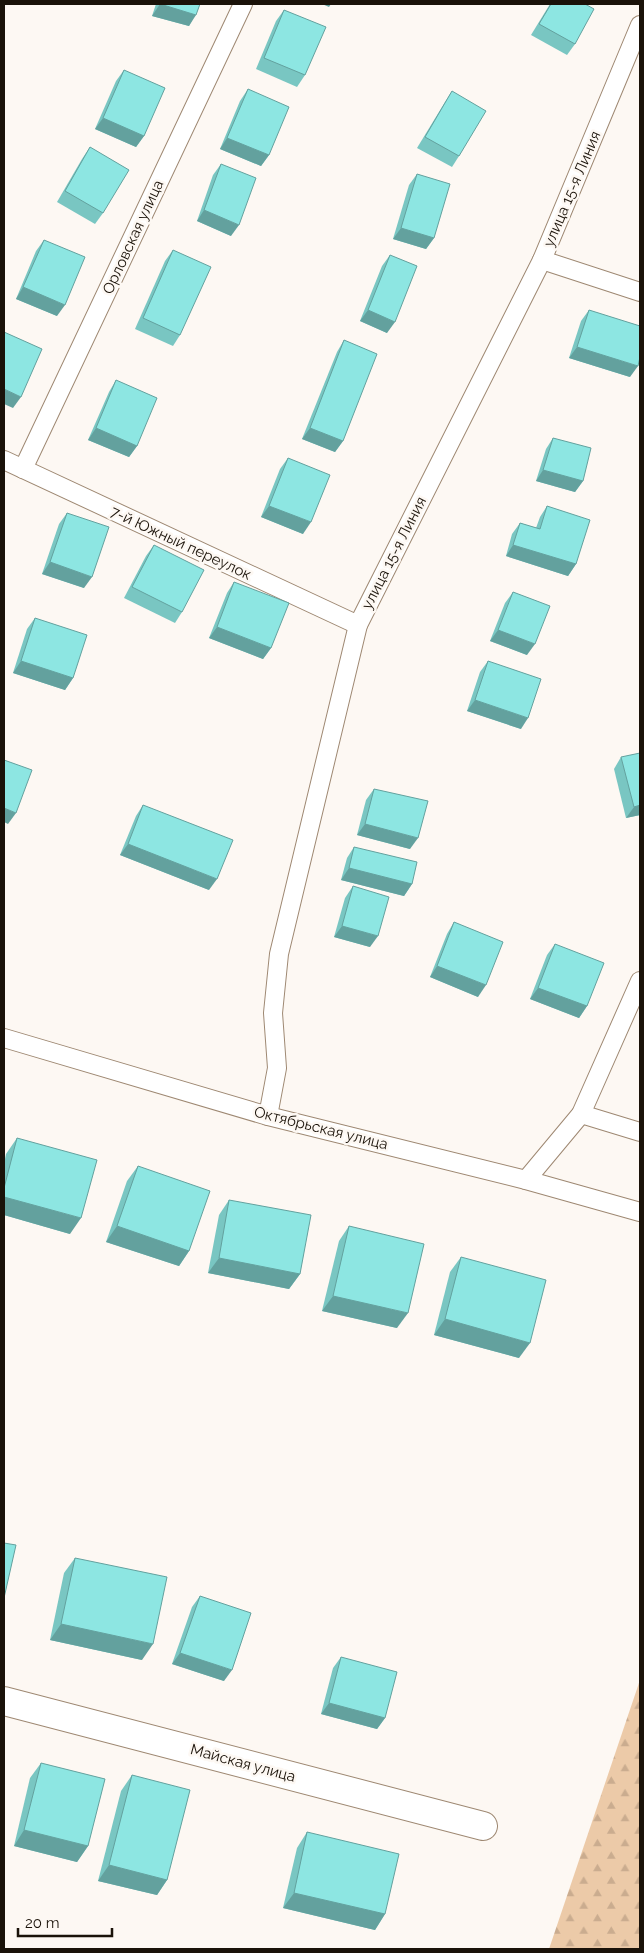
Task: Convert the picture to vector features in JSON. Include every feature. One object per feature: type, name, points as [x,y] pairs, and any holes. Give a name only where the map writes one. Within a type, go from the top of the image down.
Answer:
[{"type":"street","name":"Майская улица","points":[[4,1701],[483,1826]]},
{"type":"lane","name":"Орловская улица","points":[[23,470],[243,4]]},
{"type":"lane","name":"улица 15-я Линия","points":[[268,1116],[277,1068],[273,1013],[279,954],[358,625],[542,260],[640,25]]},
{"type":"lane","points":[[542,260],[640,292]]},
{"type":"lane","name":"7-й Южный переулок","points":[[4,460],[358,625]]},
{"type":"lane","points":[[526,1180],[581,1114],[640,981]]},
{"type":"lane","name":"Октябрьская улица","points":[[4,1038],[268,1116],[526,1180],[640,1212]]},
{"type":"lane","points":[[581,1114],[640,1132]]},
{"type":"green space","points":[[640,1680],[640,1949],[549,1949]]},
{"type":"building","points":[[160,4],[200,4],[196,15]]},
{"type":"building","points":[[551,4],[585,4],[594,9],[575,44],[539,24]]},
{"type":"building","points":[[284,10],[326,27],[305,75],[264,58]]},
{"type":"building","points":[[124,70],[165,88],[144,136],[103,118]]},
{"type":"building","points":[[248,89],[289,107],[269,155],[227,138]]},
{"type":"building","points":[[452,91],[486,111],[459,156],[425,137]]},
{"type":"building","points":[[90,147],[129,170],[103,213],[65,191]]},
{"type":"building","points":[[221,164],[256,178],[239,225],[204,210]]},
{"type":"building","points":[[417,174],[450,184],[434,238],[401,228]]},
{"type":"building","points":[[44,240],[85,257],[65,305],[23,287]]},
{"type":"building","points":[[173,250],[211,267],[180,335],[143,318]]},
{"type":"building","points":[[390,255],[417,266],[395,322],[368,310]]},
{"type":"building","points":[[589,310],[640,326],[640,357],[638,366],[577,347]]},
{"type":"building","points":[[4,332],[42,349],[21,397],[4,389]]},
{"type":"building","points":[[344,340],[377,354],[343,441],[310,428]]},
{"type":"building","points":[[116,380],[157,398],[137,446],[96,428]]},
{"type":"building","points":[[553,438],[591,448],[583,481],[543,470]]},
{"type":"building","points":[[288,458],[330,475],[311,522],[269,506]]},
{"type":"building","points":[[547,506],[590,520],[576,564],[513,545],[520,523],[540,529]]},
{"type":"building","points":[[67,513],[109,527],[92,577],[50,562]]},
{"type":"building","points":[[154,545],[204,570],[182,612],[132,587]]},
{"type":"building","points":[[234,582],[289,603],[271,648],[217,627]]},
{"type":"building","points":[[513,592],[550,606],[535,644],[498,630]]},
{"type":"building","points":[[35,618],[87,635],[73,678],[21,661]]},
{"type":"building","points":[[488,661],[541,679],[528,718],[475,700]]},
{"type":"building","points":[[640,753],[640,805],[634,807],[621,757]]},
{"type":"building","points":[[4,760],[32,770],[16,813],[4,808]]},
{"type":"building","points":[[374,789],[428,801],[418,838],[365,824]]},
{"type":"building","points":[[143,805],[233,840],[217,879],[128,844]]},
{"type":"building","points":[[354,847],[417,862],[412,884],[349,868]]},
{"type":"building","points":[[353,886],[389,897],[378,936],[342,926]]},
{"type":"building","points":[[454,922],[503,942],[486,985],[437,966]]},
{"type":"building","points":[[555,944],[604,963],[587,1006],[538,988]]},
{"type":"building","points":[[17,1138],[97,1160],[81,1218],[4,1197],[4,1188]]},
{"type":"building","points":[[138,1166],[210,1191],[189,1251],[117,1226]]},
{"type":"building","points":[[229,1200],[311,1215],[300,1274],[219,1258]]},
{"type":"building","points":[[349,1226],[424,1244],[408,1313],[333,1296]]},
{"type":"building","points":[[461,1257],[546,1280],[530,1343],[445,1319]]},
{"type":"building","points":[[4,1543],[16,1545],[4,1598]]},
{"type":"building","points":[[75,1558],[167,1577],[153,1644],[61,1624]]},
{"type":"building","points":[[200,1596],[251,1613],[232,1670],[180,1653]]},
{"type":"building","points":[[341,1657],[397,1672],[385,1718],[329,1703]]},
{"type":"building","points":[[41,1763],[105,1779],[88,1846],[24,1830]]},
{"type":"building","points":[[132,1775],[190,1790],[167,1880],[109,1865]]},
{"type":"building","points":[[307,1832],[399,1854],[385,1914],[294,1893]]}]
